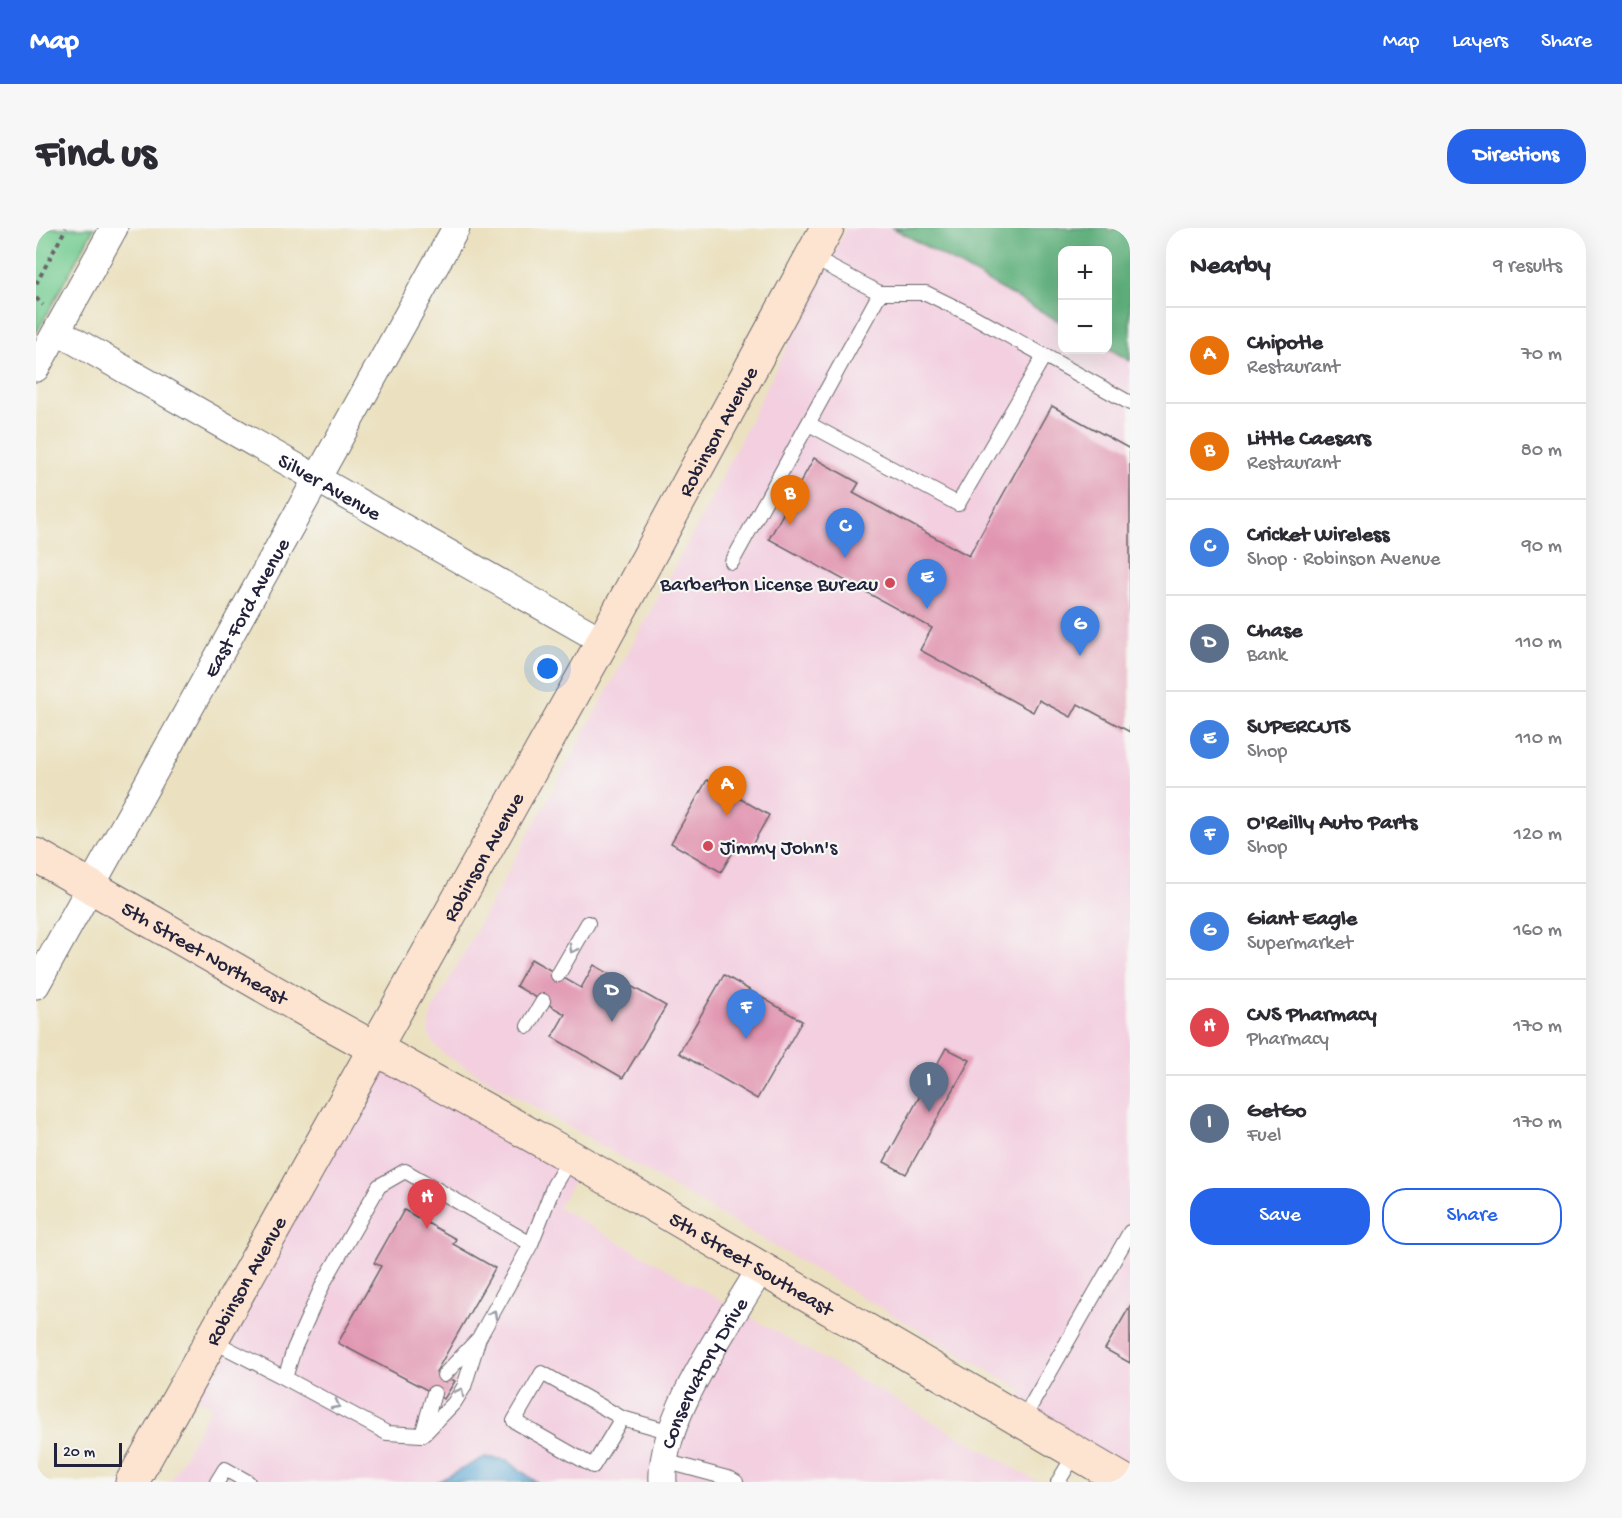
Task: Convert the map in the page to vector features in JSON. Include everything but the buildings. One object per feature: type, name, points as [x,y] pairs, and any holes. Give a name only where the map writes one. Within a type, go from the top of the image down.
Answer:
[{"type":"main road","name":"Robinson Avenue","points":[[132,1482],[603,641],[827,228]]},
{"type":"main road","name":"5th Street Northeast","points":[[36,855],[302,1008],[375,1047]]},
{"type":"main road","name":"5th Street Southeast","points":[[375,1047],[571,1157],[1022,1421],[1098,1471]]},
{"type":"street","points":[[36,368],[114,228]]},
{"type":"street","name":"East Ford Avenue","points":[[36,985],[456,228]]},
{"type":"street","name":"Silver Avenue","points":[[57,330],[603,641]]},
{"type":"street","name":"Conservatory Drive","points":[[664,1472],[667,1442],[686,1396],[761,1268]]},
{"type":"lane","points":[[811,257],[880,293],[926,293],[1130,403]]},
{"type":"lane","points":[[732,562],[880,293]]},
{"type":"lane","points":[[808,424],[958,504],[1044,356]]},
{"type":"lane","points":[[558,975],[588,922]]},
{"type":"lane","points":[[528,1026],[543,1002]]},
{"type":"lane","points":[[211,1340],[387,1433],[422,1435],[454,1403],[464,1387],[479,1338],[531,1244],[554,1185],[571,1157]]},
{"type":"lane","points":[[285,1378],[294,1349],[324,1282],[379,1186],[405,1171],[531,1244]]},
{"type":"lane","points":[[1022,1421],[1130,1232]]},
{"type":"lane","points":[[444,1376],[479,1338]]},
{"type":"lane","points":[[622,1418],[593,1466],[513,1421],[542,1373],[622,1418],[671,1432]]},
{"type":"lane","points":[[422,1435],[434,1393]]},
{"type":"lane","points":[[218,1482],[225,1469],[248,1482]]},
{"type":"lane","points":[[1058,1482],[1098,1471]]},
{"type":"lane","points":[[664,1472],[731,1479],[736,1482]]},
{"type":"path","points":[[36,284],[66,228]]},
{"type":"shaded area","points":[[846,228],[893,228],[1058,321],[1058,354],[1112,354],[1112,350],[1130,361],[1130,1482],[1010,1413],[1022,1390],[445,1055],[433,1043],[428,1032],[432,1011],[703,515]]},
{"type":"shaded area","points":[[375,1047],[584,1165],[558,1207],[1039,1482],[170,1482],[212,1405],[182,1393]]},
{"type":"green space","points":[[36,228],[94,228],[36,334]]},
{"type":"green space","points":[[893,228],[1106,228],[1112,231],[1114,228],[1130,228],[1130,361],[1112,350],[1112,246],[1058,246],[1058,321]]},
{"type":"water","points":[[485,1457],[507,1460],[536,1482],[437,1482]]},
{"type":"place","name":"Little Caesars","points":[[790,525]]},
{"type":"place","name":"Cricket Wireless","points":[[845,558]]},
{"type":"place","name":"Barberton License Bureau","points":[[890,583]]},
{"type":"place","name":"SUPERCUTS","points":[[927,609]]},
{"type":"place","name":"Giant Eagle","points":[[1080,656]]},
{"type":"place","name":"Chipotle","points":[[727,816]]},
{"type":"place","name":"Jimmy John's","points":[[708,846]]},
{"type":"place","name":"Chase","points":[[612,1022]]},
{"type":"place","name":"O'Reilly Auto Parts","points":[[746,1039]]},
{"type":"place","name":"GetGo","points":[[929,1112]]},
{"type":"place","name":"CVS Pharmacy","points":[[427,1229]]}]
